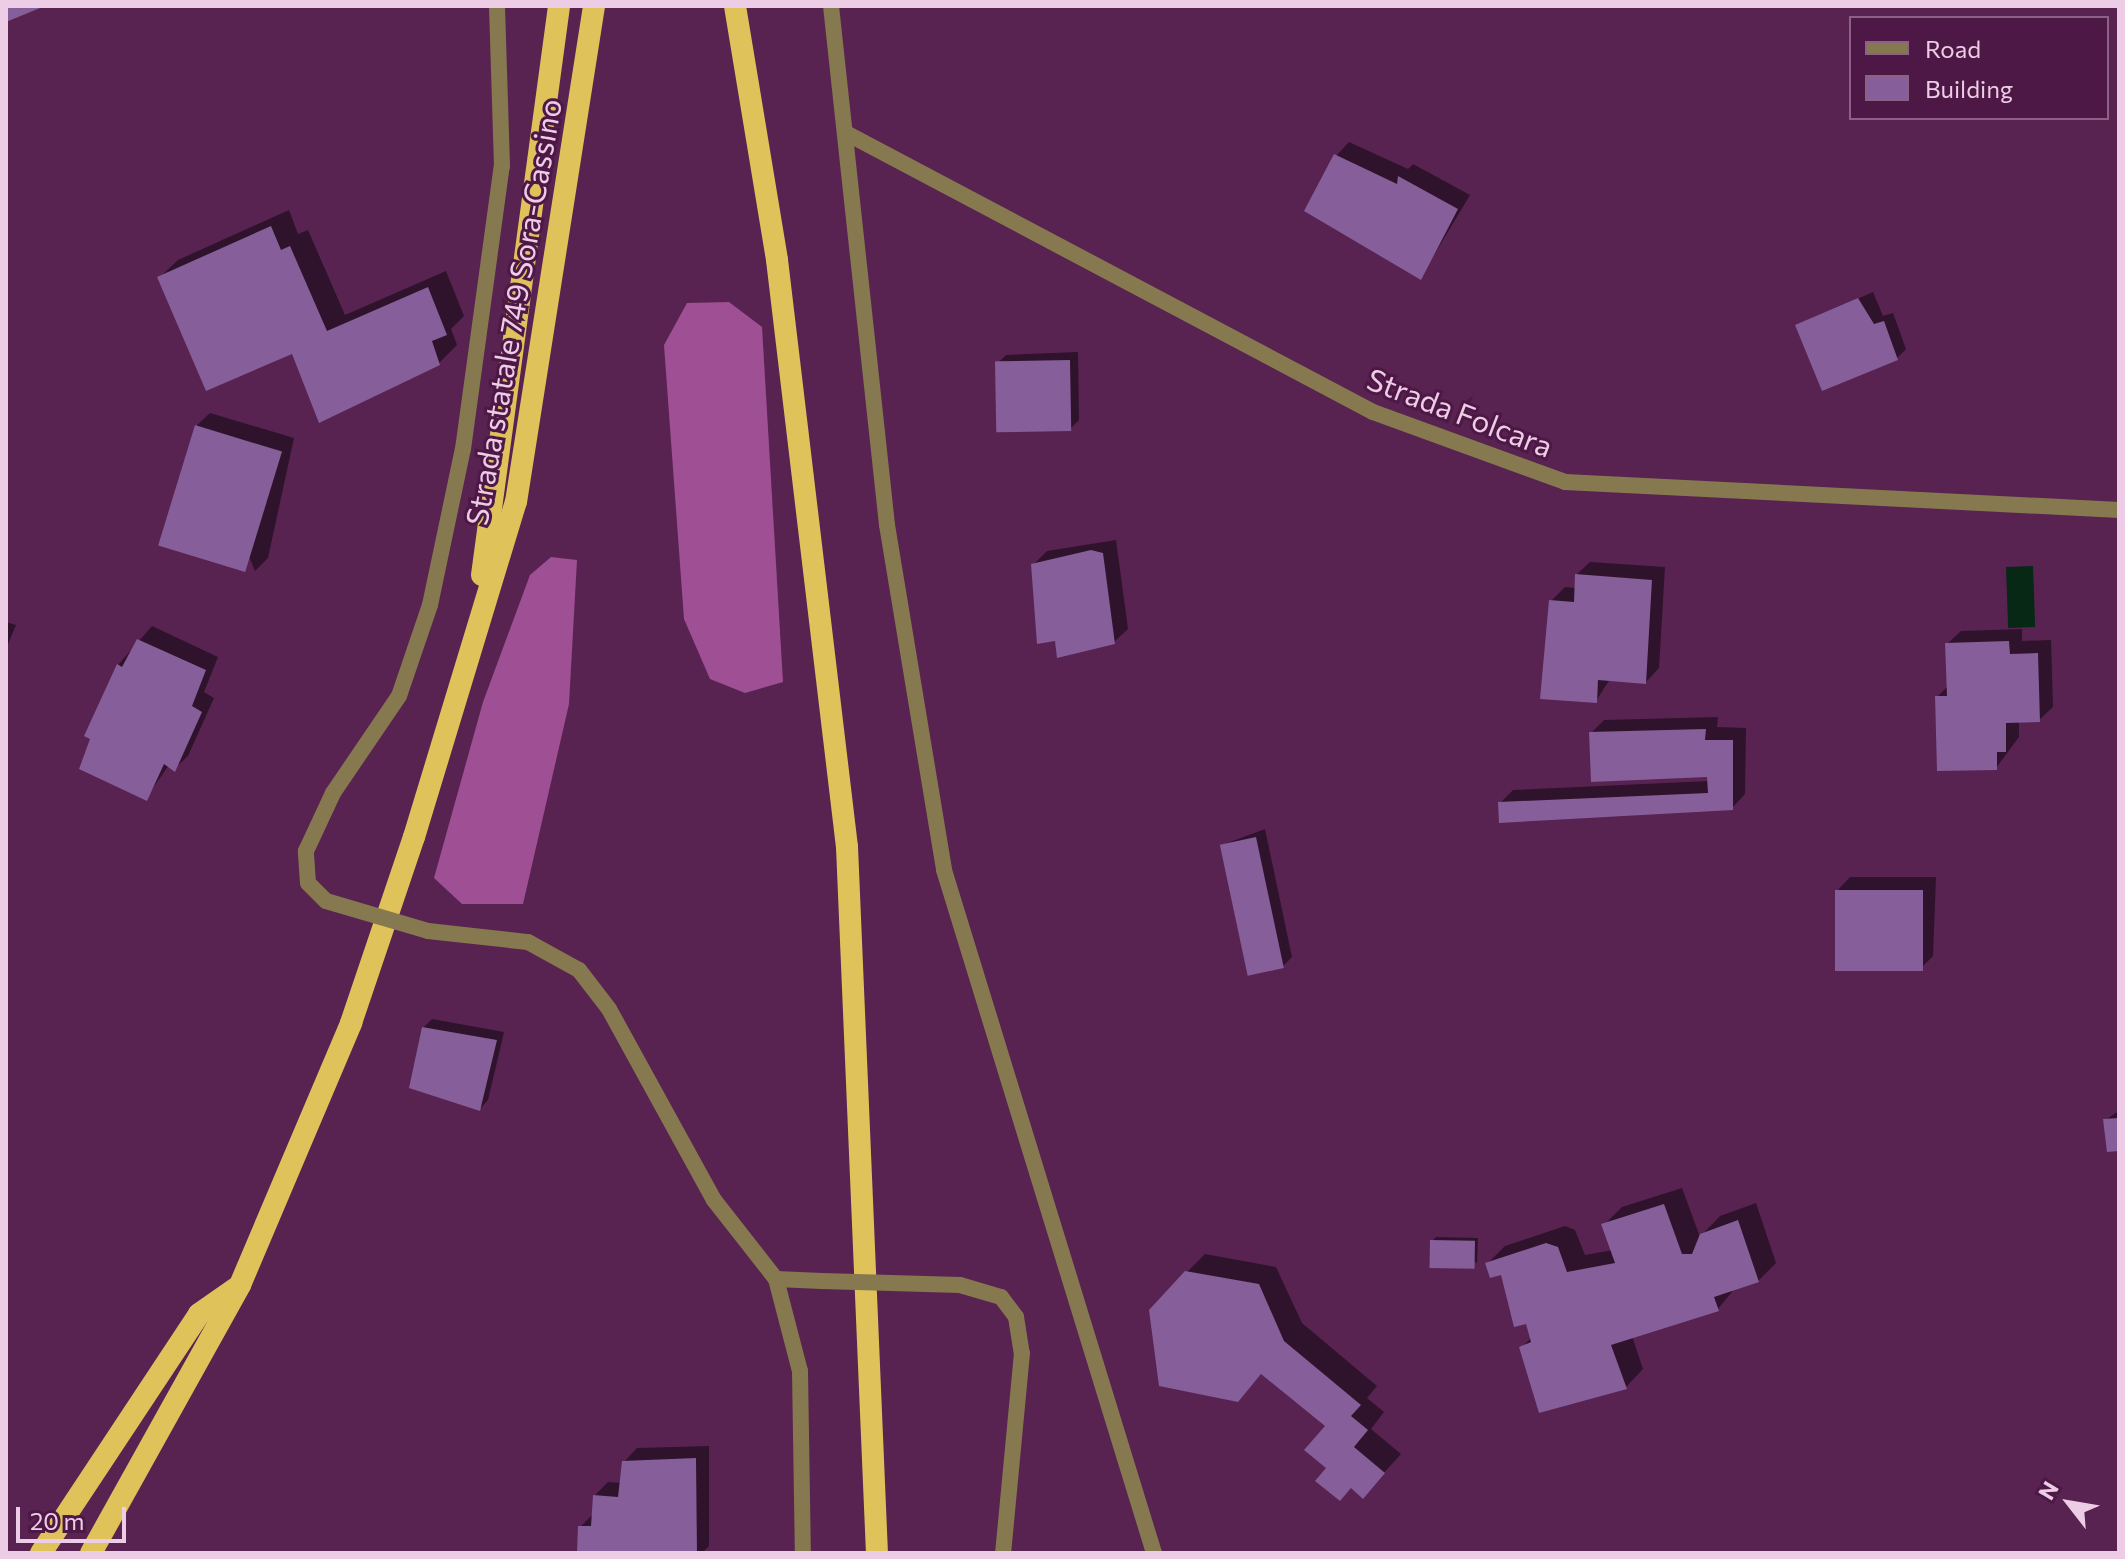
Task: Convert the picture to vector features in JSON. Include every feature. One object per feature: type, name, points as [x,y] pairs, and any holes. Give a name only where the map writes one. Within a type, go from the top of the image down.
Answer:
[{"type":"highway","name":"Strada statale 749 Sora-Cassino","points":[[475,626],[559,6]]},
{"type":"highway","name":"Strada statale 749 Sora-Cassino","points":[[91,1553],[240,1285],[351,1023],[516,502],[594,6]]},
{"type":"highway","points":[[735,6],[777,260],[847,847],[877,1553]]},
{"type":"highway","points":[[41,1553],[199,1314],[240,1285]]},
{"type":"street","points":[[497,6],[502,166],[463,449],[430,605],[399,696],[333,793],[306,851],[308,883],[326,901],[428,931],[528,942],[579,970],[609,1009],[714,1200],[776,1279],[800,1371],[803,1553]]},
{"type":"street","points":[[831,6],[887,525],[944,870],[1154,1553]]},
{"type":"street","name":"Strada Folcara","points":[[846,133],[1373,412],[1565,482],[2119,510]]},
{"type":"street","points":[[776,1279],[960,1285],[1001,1297],[1016,1317],[1022,1353],[1003,1553]]},
{"type":"shaded area","points":[[729,302],[762,327],[783,682],[745,693],[710,679],[684,619],[664,345],[687,303]]},
{"type":"shaded area","points":[[551,557],[577,560],[569,704],[523,904],[462,904],[434,878],[483,702],[530,575]]},
{"type":"shaded area","points":[[2033,566],[2035,627],[2008,628],[2006,567]]},
{"type":"building","points":[[6,6],[45,6],[6,22]]},
{"type":"building","points":[[1334,154],[1397,184],[1398,176],[1458,209],[1421,280],[1304,211]]},
{"type":"building","points":[[271,226],[281,250],[290,246],[327,331],[428,287],[447,335],[432,341],[440,365],[319,423],[292,354],[206,391],[157,277]]},
{"type":"building","points":[[1858,298],[1874,324],[1884,321],[1898,360],[1822,391],[1795,325]]},
{"type":"building","points":[[1070,360],[1071,431],[996,432],[995,361]]},
{"type":"building","points":[[195,425],[282,452],[245,572],[158,545]]},
{"type":"building","points":[[1091,550],[1103,553],[1115,644],[1057,658],[1055,641],[1037,644],[1031,564]]},
{"type":"building","points":[[1575,574],[1652,580],[1646,684],[1598,680],[1597,703],[1540,699],[1549,600],[1574,602]]},
{"type":"building","points":[[137,639],[206,670],[192,706],[202,712],[175,772],[164,764],[147,801],[79,769],[90,739],[84,736],[117,664],[122,667]]},
{"type":"building","points":[[2009,641],[2010,654],[2038,653],[2040,722],[2006,723],[2006,752],[1997,752],[1997,770],[1937,771],[1935,696],[1947,696],[1945,643]]},
{"type":"building","points":[[1706,729],[1705,740],[1733,740],[1733,810],[1499,823],[1498,802],[1708,793],[1707,777],[1591,782],[1589,732]]},
{"type":"building","points":[[1256,837],[1284,968],[1248,976],[1220,845]]},
{"type":"building","points":[[1835,890],[1923,890],[1923,971],[1835,971]]},
{"type":"building","points":[[422,1027],[497,1040],[480,1111],[409,1088]]},
{"type":"building","points":[[2119,1118],[2119,1151],[2107,1152],[2103,1119]]},
{"type":"building","points":[[1664,1204],[1682,1254],[1692,1254],[1700,1234],[1738,1220],[1759,1282],[1714,1297],[1719,1311],[1611,1345],[1627,1389],[1539,1413],[1519,1347],[1531,1342],[1526,1324],[1514,1327],[1501,1275],[1490,1278],[1485,1263],[1546,1243],[1558,1247],[1567,1272],[1615,1263],[1601,1224]]},
{"type":"building","points":[[1430,1240],[1475,1241],[1475,1269],[1430,1268]]},
{"type":"building","points":[[1185,1271],[1259,1284],[1284,1341],[1361,1405],[1351,1416],[1368,1430],[1354,1447],[1385,1473],[1363,1499],[1351,1488],[1340,1501],[1315,1481],[1326,1468],[1304,1450],[1325,1426],[1261,1374],[1238,1402],[1159,1386],[1149,1310]]},
{"type":"building","points":[[696,1458],[697,1553],[577,1553],[578,1526],[591,1526],[593,1495],[618,1497],[622,1461]]}]
